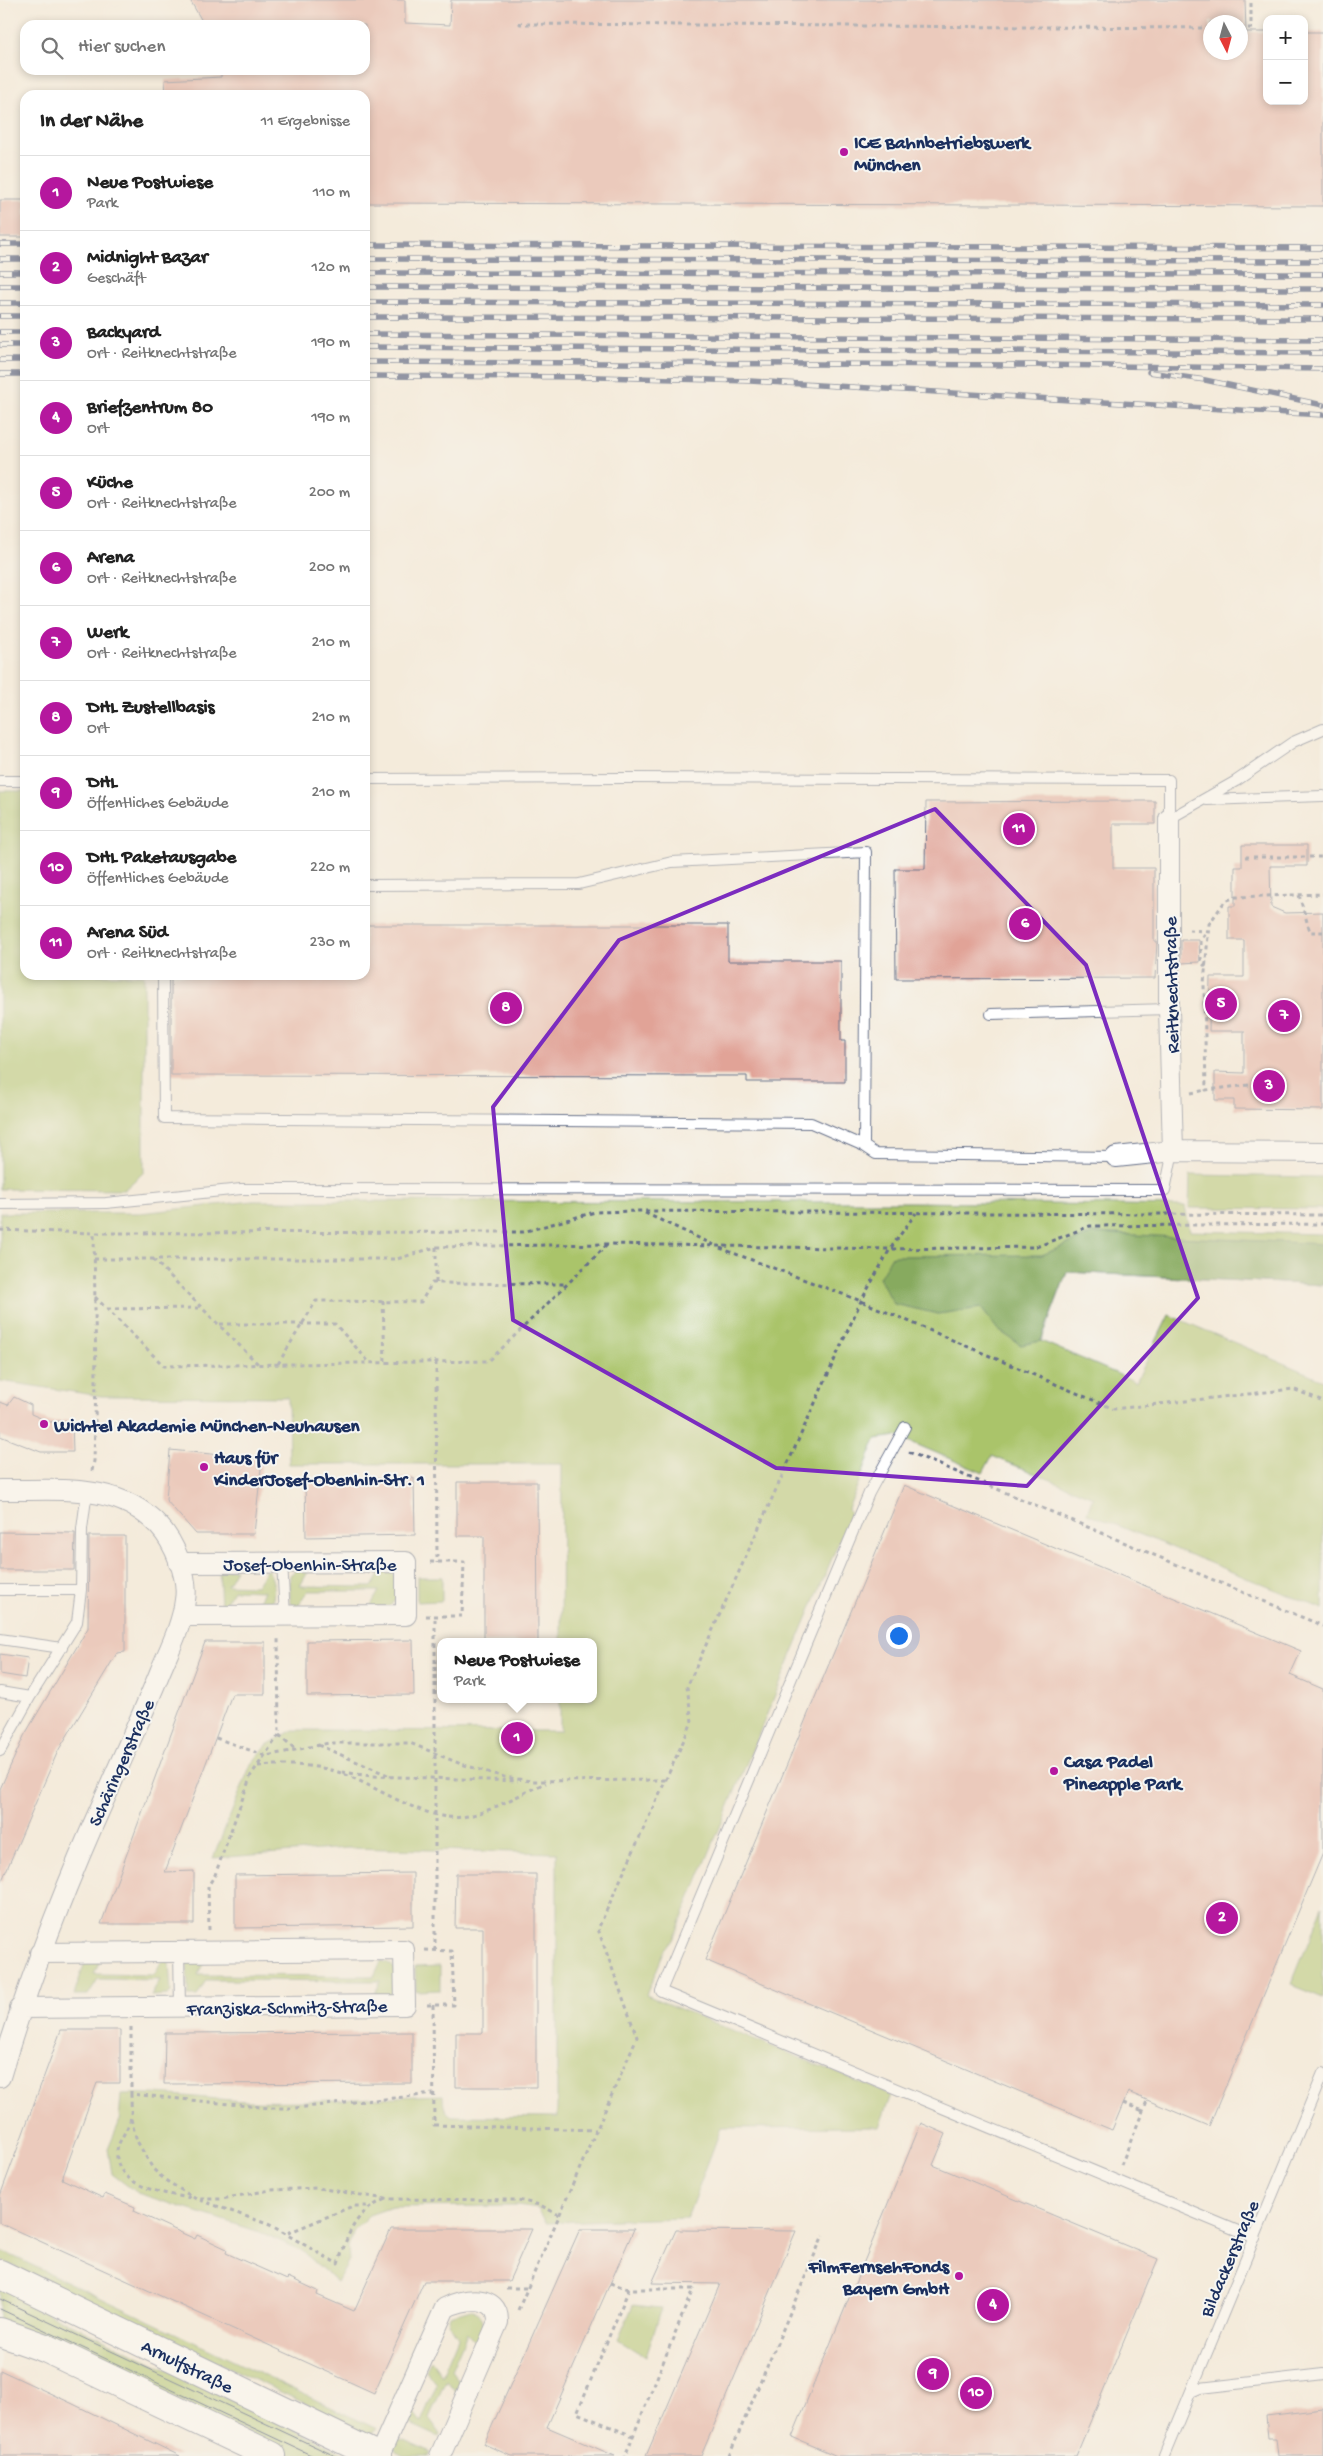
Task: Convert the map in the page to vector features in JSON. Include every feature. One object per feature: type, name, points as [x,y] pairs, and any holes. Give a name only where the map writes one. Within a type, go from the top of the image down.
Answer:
[{"type":"main road","name":"Arnulfstraße","points":[[0,2274],[378,2456]]},
{"type":"main road","points":[[0,2332],[45,2348],[272,2456]]},
{"type":"street","name":"Reitknechtstraße","points":[[1169,819],[1169,1009],[1173,1151]]},
{"type":"street","points":[[1116,1157],[1173,1151],[1323,1152]]},
{"type":"street","name":"Schäringerstraße","points":[[0,1490],[87,1491],[102,1493],[123,1500],[144,1513],[159,1526],[171,1543],[179,1563],[186,1597],[182,1616],[155,1684],[83,1846],[40,1953],[20,2008],[0,2077]]},
{"type":"street","name":"Josef-Obenhin-Straße","points":[[179,1563],[406,1562],[406,1616]]},
{"type":"street","points":[[182,1616],[406,1616]]},
{"type":"street","points":[[40,1953],[404,1950]]},
{"type":"street","name":"Franziska-Schmitz-Straße","points":[[20,2008],[405,2005],[404,1950]]},
{"type":"street","points":[[378,2456],[445,2308],[458,2301],[486,2301],[493,2304],[498,2312],[498,2322],[440,2456]]},
{"type":"lane","points":[[370,779],[1169,780],[1169,819],[1206,800],[1293,742],[1323,729]]},
{"type":"lane","points":[[0,781],[20,781]]},
{"type":"lane","points":[[1206,800],[1323,796]]},
{"type":"lane","points":[[370,885],[579,884],[672,862],[866,852],[864,1146]]},
{"type":"lane","points":[[163,980],[164,1118],[811,1123],[864,1146],[876,1154],[1116,1157]]},
{"type":"lane","points":[[991,1014],[1169,1009]]},
{"type":"lane","points":[[0,1204],[106,1203],[242,1189],[1165,1190],[1173,1151]]},
{"type":"lane","points":[[905,1427],[869,1493],[661,1991],[1255,2238]]},
{"type":"lane","points":[[0,1751],[30,1697],[77,1622],[82,1529],[87,1491]]},
{"type":"lane","points":[[281,1616],[282,1562]]},
{"type":"lane","points":[[0,1590],[80,1590]]},
{"type":"lane","points":[[0,1639],[62,1648]]},
{"type":"lane","points":[[0,1692],[30,1697]]},
{"type":"lane","points":[[180,1951],[180,2007]]},
{"type":"lane","name":"Bildackerstraße","points":[[1164,2456],[1323,2073]]},
{"type":"lane","points":[[1191,2392],[1200,2388],[1323,2374]]},
{"type":"path","points":[[1248,28],[1251,28],[1251,0]]},
{"type":"path","points":[[520,22],[520,24],[1080,24],[1203,28]]},
{"type":"path","points":[[1245,857],[1323,857]]},
{"type":"path","points":[[1249,1085],[1206,1090],[1204,984],[1209,924],[1226,901],[1236,897],[1323,894]]},
{"type":"path","points":[[1299,895],[1310,932],[1323,932]]},
{"type":"path","points":[[1206,967],[1201,962],[1200,946],[1201,940],[1209,931]]},
{"type":"path","points":[[1201,951],[1207,951]]},
{"type":"path","points":[[643,1211],[717,1247],[861,1301],[1114,1409],[1294,1389],[1323,1401]]},
{"type":"path","points":[[0,1230],[94,1233],[522,1232],[595,1212],[643,1211],[1323,1215]]},
{"type":"path","points":[[131,2007],[131,2119],[137,2141],[153,2169],[164,2180],[196,2199],[221,2199],[271,2190],[318,2188],[386,2199],[518,2200],[540,2205],[559,2215],[637,2037],[598,1929],[692,1722],[687,1687],[861,1301],[890,1249],[916,1213]]},
{"type":"path","points":[[94,1259],[396,1259],[436,1247],[607,1244],[890,1249],[1036,1247],[1090,1226],[1323,1224]]},
{"type":"path","points":[[87,1491],[94,1461],[94,1233]]},
{"type":"path","points":[[95,1297],[164,1366],[489,1361],[607,1244]]},
{"type":"path","points":[[436,1247],[436,1283]]},
{"type":"path","points":[[153,1259],[220,1324],[258,1365]]},
{"type":"path","points":[[278,1364],[316,1301],[421,1302],[432,1283],[568,1284]]},
{"type":"path","points":[[383,1301],[385,1362]]},
{"type":"path","points":[[107,1309],[203,1308]]},
{"type":"path","points":[[220,1324],[335,1324],[369,1363]]},
{"type":"path","points":[[436,1362],[437,1563]]},
{"type":"path","points":[[895,1446],[1323,1626]]},
{"type":"path","points":[[406,1562],[464,1562],[462,1616],[406,1616]]},
{"type":"path","points":[[210,1951],[208,1886],[215,1875],[251,1775],[266,1756],[279,1734],[281,1616]]},
{"type":"path","points":[[435,1616],[435,1951]]},
{"type":"path","points":[[279,1734],[294,1748]]},
{"type":"path","points":[[216,1738],[266,1756],[294,1748],[317,1745],[365,1742],[410,1743],[461,1764],[504,1777],[531,1781]]},
{"type":"path","points":[[317,1745],[393,1777]]},
{"type":"path","points":[[258,1766],[315,1766],[338,1772],[435,1814],[452,1818],[478,1814],[525,1791],[549,1782]]},
{"type":"path","points":[[338,1772],[393,1777],[549,1782],[667,1780]]},
{"type":"path","points":[[404,1950],[452,1951],[454,2005],[405,2005]]},
{"type":"path","points":[[432,2005],[434,2125],[596,2130]]},
{"type":"path","points":[[131,2094],[269,2108],[295,2108],[434,2094]]},
{"type":"path","points":[[1115,2180],[1147,2100]]},
{"type":"path","points":[[1123,2103],[1143,2111]]},
{"type":"path","points":[[131,2119],[118,2147],[118,2162],[123,2172],[146,2188],[196,2199],[288,2233],[338,2264],[348,2234],[370,2206]]},
{"type":"path","points":[[288,2233],[353,2206],[370,2206],[386,2199]]},
{"type":"path","points":[[729,2456],[823,2235]]},
{"type":"path","points":[[610,2282],[629,2289],[693,2288],[625,2456]]},
{"type":"path","points":[[629,2289],[577,2413],[633,2436]]},
{"type":"highlighted area","points":[[935,809],[1086,965],[1198,1298],[1027,1486],[776,1468],[513,1320],[493,1107],[619,940]]},
{"type":"green space","points":[[0,791],[20,791],[20,980],[144,980],[144,1172],[124,1190],[0,1189]]},
{"type":"green space","points":[[1190,1175],[1323,1177],[1323,1209],[1189,1208]]},
{"type":"green space","points":[[253,1201],[915,1202],[1185,1206],[1190,1231],[1323,1234],[1323,1285],[1067,1272],[1041,1341],[1136,1382],[1169,1315],[1323,1380],[1323,1609],[1087,1513],[1093,1497],[992,1456],[983,1473],[897,1436],[876,1439],[848,1509],[850,1515],[673,1940],[665,1950],[646,1995],[891,2095],[879,2127],[721,2128],[687,2218],[546,2222],[538,2209],[517,2206],[392,2207],[369,2215],[354,2230],[348,2247],[349,2260],[337,2282],[301,2250],[260,2232],[137,2193],[112,2174],[108,2149],[119,2123],[121,2094],[153,2094],[247,2101],[321,2101],[443,2095],[444,2107],[452,2116],[557,2117],[557,1853],[347,1848],[213,1858],[251,1764],[267,1745],[293,1730],[560,1731],[560,1703],[597,1703],[597,1638],[561,1638],[562,1464],[289,1464],[288,1397],[101,1396],[0,1381],[0,1213],[140,1213]]},
{"type":"green space","points":[[1094,1233],[1323,1244],[1323,1285],[1067,1272],[1041,1341],[1021,1345],[998,1330],[981,1308],[938,1314],[894,1304],[879,1278],[892,1256],[1042,1255]]},
{"type":"green space","points":[[236,1569],[227,1585],[256,1586],[267,1569],[274,1586],[271,1604],[256,1607],[264,1591],[233,1590],[224,1606],[221,1606],[219,1570]]},
{"type":"green space","points":[[296,1570],[309,1570],[300,1586],[372,1587],[382,1570],[390,1570],[398,1580],[399,1596],[390,1606],[370,1607],[379,1591],[308,1591],[297,1607],[290,1603],[290,1575]]},
{"type":"green space","points":[[417,1577],[442,1577],[442,1601],[417,1602]]},
{"type":"green space","points":[[1323,1906],[1323,1998],[1291,1985]]},
{"type":"green space","points":[[86,1959],[101,1959],[94,1974],[154,1975],[164,1959],[169,1962],[171,1992],[167,1995],[151,1996],[160,1980],[98,1979],[88,1995],[74,1995]]},
{"type":"green space","points":[[205,1959],[198,1975],[374,1976],[381,1961],[392,1966],[397,1976],[398,1985],[390,1995],[373,1997],[381,1981],[206,1980],[197,1996],[188,1996],[187,1960]]},
{"type":"green space","points":[[440,1966],[440,1990],[416,1991],[415,1967]]},
{"type":"green space","points":[[0,2250],[377,2429],[368,2434],[351,2432],[353,2426],[0,2260]]},
{"type":"green space","points":[[0,2285],[56,2317],[350,2456],[294,2456],[69,2347],[0,2320]]},
{"type":"green space","points":[[633,2305],[662,2308],[646,2357],[618,2340]]},
{"type":"green space","points":[[471,2309],[483,2320],[483,2335],[479,2347],[467,2333],[451,2370],[461,2385],[458,2394],[446,2380],[429,2418],[440,2433],[439,2437],[404,2421],[410,2408],[421,2422],[437,2384],[426,2370],[431,2360],[442,2375],[458,2337],[448,2322],[450,2315]]},
{"type":"green space","points":[[397,2438],[432,2453],[430,2456],[404,2456],[396,2452],[394,2445]]},
{"type":"building","name":"ICE Bahnbetriebswerk München","points":[[190,0],[405,0],[405,23],[450,25],[451,0],[1245,0],[1245,15],[1203,15],[1203,60],[1248,60],[1248,32],[1263,32],[1263,105],[1308,105],[1308,32],[1323,32],[1323,206],[370,203],[370,90],[166,90],[165,80],[221,77],[221,75],[370,75],[370,20],[201,20]]},
{"type":"building","points":[[0,200],[20,200],[20,237],[0,237]]},
{"type":"building","points":[[1155,801],[1155,824],[1113,824],[1113,868],[1154,868],[1154,941],[1157,941],[1155,978],[896,979],[895,869],[925,869],[926,802]]},
{"type":"building","points":[[1242,845],[1307,845],[1307,866],[1270,866],[1271,907],[1285,913],[1323,912],[1323,1110],[1234,1109],[1234,1100],[1215,1100],[1215,1072],[1244,1073],[1244,1031],[1209,1031],[1210,977],[1244,977],[1244,940],[1229,940],[1229,906],[1235,906],[1235,867],[1242,867]]},
{"type":"building","points":[[370,925],[728,925],[728,961],[841,961],[841,1041],[845,1041],[845,1082],[747,1082],[747,1076],[171,1075],[171,980],[370,980]]},
{"type":"building","points":[[1181,940],[1199,940],[1200,962],[1181,963]]},
{"type":"building","points":[[14,1397],[31,1405],[31,1414],[50,1422],[72,1420],[73,1452],[41,1452],[0,1436],[0,1402],[8,1405]]},
{"type":"building","points":[[170,1450],[262,1459],[254,1534],[196,1534],[166,1500]]},
{"type":"building","points":[[414,1478],[415,1535],[306,1537],[305,1481]]},
{"type":"building","points":[[457,1482],[537,1482],[538,1638],[484,1638],[484,1536],[457,1536]]},
{"type":"building","name":"Casa Padel Pineapple Park","points":[[904,1485],[1301,1651],[1290,1675],[1323,1689],[1323,1853],[1209,2126],[1128,2092],[1112,2130],[705,1960]]},
{"type":"building","points":[[0,1532],[75,1533],[74,1570],[0,1570]]},
{"type":"building","points":[[89,1536],[125,1536],[125,1652],[117,1653],[58,1751],[0,1885],[0,1789],[24,1736],[88,1628]]},
{"type":"building","points":[[413,1640],[414,1695],[307,1696],[307,1641]]},
{"type":"building","points":[[205,1642],[265,1642],[265,1694],[232,1694],[165,1872],[194,1871],[194,1924],[101,1924]]},
{"type":"building","points":[[0,1654],[28,1658],[25,1678],[0,1674]]},
{"type":"building","points":[[413,1873],[413,1926],[235,1928],[235,1875]]},
{"type":"building","points":[[456,1874],[536,1874],[536,2087],[456,2087],[456,2033],[483,2033],[483,1928],[455,1928]]},
{"type":"building","points":[[61,2030],[120,2030],[120,2083],[97,2083],[62,2179],[103,2198],[105,2194],[135,2207],[134,2211],[195,2239],[197,2235],[227,2249],[226,2253],[287,2280],[288,2277],[318,2291],[317,2295],[354,2311],[391,2229],[532,2229],[509,2281],[424,2281],[374,2393],[0,2223],[0,2196]]},
{"type":"building","points":[[412,2032],[412,2083],[164,2084],[165,2033]]},
{"type":"building","points":[[921,2123],[946,2134],[933,2165],[1158,2259],[1076,2456],[837,2456],[792,2437]]},
{"type":"building","points":[[580,2229],[634,2229],[547,2427],[615,2456],[511,2456],[484,2444]]},
{"type":"building","points":[[676,2230],[796,2231],[701,2456],[646,2456],[720,2284],[652,2283]]},
{"type":"building","points":[[0,2370],[71,2403],[180,2456],[0,2456]]},
{"type":"building","points":[[1323,2409],[1323,2456],[1278,2456],[1276,2438],[1268,2438],[1266,2416]]},
{"type":"tram line","points":[[0,2299],[335,2456]]},
{"type":"tram line","points":[[0,2309],[313,2456]]},
{"type":"railway","points":[[0,244],[20,244]]},
{"type":"railway","points":[[370,245],[1323,248]]},
{"type":"railway","points":[[0,259],[20,259]]},
{"type":"railway","points":[[370,259],[1323,261]]},
{"type":"railway","points":[[0,272],[20,272]]},
{"type":"railway","points":[[370,273],[1323,274]]},
{"type":"railway","points":[[0,286],[20,286]]},
{"type":"railway","points":[[370,287],[1323,289]]},
{"type":"railway","points":[[370,302],[1323,305]]},
{"type":"railway","points":[[0,303],[20,303]]},
{"type":"railway","points":[[0,316],[20,316]]},
{"type":"railway","points":[[370,317],[1323,319]]},
{"type":"railway","points":[[0,332],[20,332]]},
{"type":"railway","points":[[370,334],[1323,340]]},
{"type":"railway","points":[[0,345],[20,345]]},
{"type":"railway","points":[[370,347],[1323,353]]},
{"type":"railway","points":[[0,360],[20,360]]},
{"type":"railway","points":[[370,362],[1038,365],[1323,369]]},
{"type":"railway","points":[[1149,372],[1205,380],[1323,405]]},
{"type":"railway","points":[[0,374],[20,374]]},
{"type":"railway","points":[[370,376],[598,377],[750,381],[1323,415]]},
{"type":"place","name":"ICE Bahnbetriebswerk München","points":[[844,152]]},
{"type":"place","name":"Arena Süd","points":[[1019,829]]},
{"type":"place","name":"Arena","points":[[1025,924]]},
{"type":"place","name":"Küche","points":[[1221,1004]]},
{"type":"place","name":"DHL Zustellbasis","points":[[506,1008]]},
{"type":"place","name":"Werk","points":[[1284,1016]]},
{"type":"place","name":"Backyard","points":[[1269,1086]]},
{"type":"place","name":"Wichtel Akademie München-Neuhausen","points":[[44,1424]]},
{"type":"place","name":"Haus für KinderJosef-Obenhin-Str. 1","points":[[204,1467]]},
{"type":"place","name":"Neue Postwiese","points":[[517,1738]]},
{"type":"place","name":"Casa Padel Pineapple Park","points":[[1054,1771]]},
{"type":"place","name":"Midnight Bazar","points":[[1222,1918]]},
{"type":"place","name":"FilmFernsehFonds Bayern GmbH","points":[[959,2276]]},
{"type":"place","name":"Briefzentrum 80","points":[[993,2305]]},
{"type":"place","name":"DHL","points":[[933,2374]]},
{"type":"place","name":"DHL Paketausgabe","points":[[976,2393]]}]
